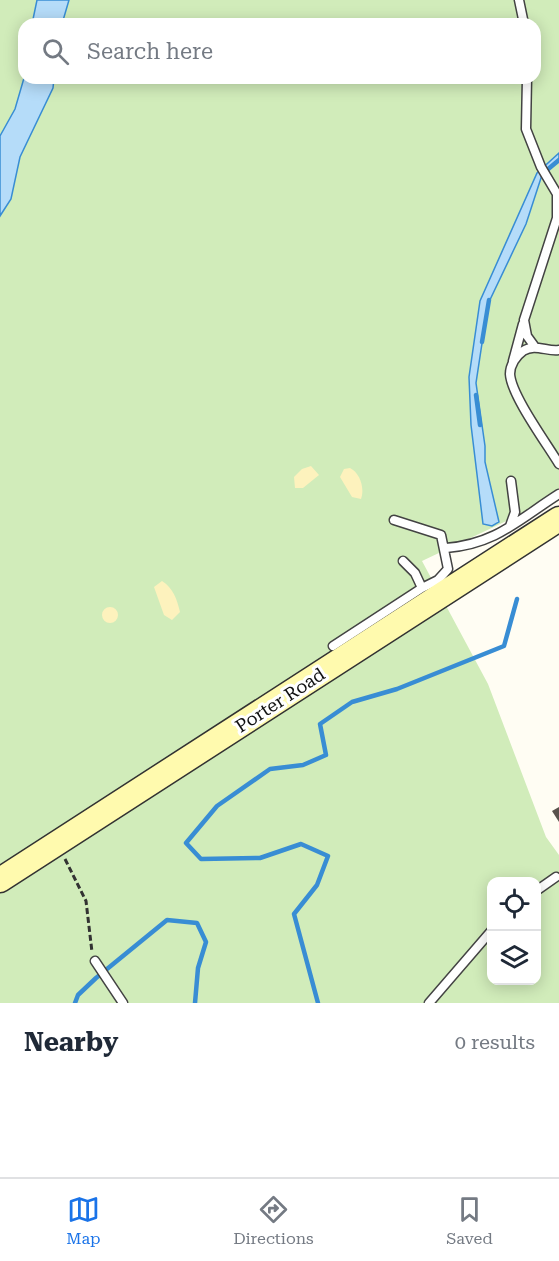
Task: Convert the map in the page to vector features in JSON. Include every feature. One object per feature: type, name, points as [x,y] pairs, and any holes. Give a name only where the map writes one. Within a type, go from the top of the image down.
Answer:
[{"type":"main road","name":"Porter Road","points":[[0,880],[559,519]]},
{"type":"lane","points":[[519,0],[523,18]]},
{"type":"lane","points":[[527,84],[526,129],[542,167],[557,194],[557,218],[524,320],[510,375],[517,393],[559,464]]},
{"type":"lane","points":[[524,320],[527,336],[535,347]]},
{"type":"lane","points":[[513,361],[524,350],[535,347],[559,350]]},
{"type":"lane","points":[[510,527],[514,512],[511,481]]},
{"type":"lane","points":[[446,548],[472,546],[510,527],[559,494]]},
{"type":"lane","points":[[333,646],[438,580],[448,569],[446,548],[441,535],[394,520]]},
{"type":"lane","points":[[403,561],[415,573],[422,588]]},
{"type":"lane","points":[[541,888],[556,877]]},
{"type":"lane","points":[[429,1003],[491,931]]},
{"type":"lane","points":[[95,961],[123,1003]]},
{"type":"path","points":[[55,845],[68,863],[86,901],[89,943],[95,961]]},
{"type":"green space","points":[[0,0],[559,0],[559,496],[422,561],[488,684],[546,837],[559,855],[559,1003],[0,1003]]},
{"type":"sand","points":[[311,466],[319,475],[303,488],[295,488],[294,477],[302,469]]},
{"type":"sand","points":[[350,468],[361,481],[361,499],[352,497],[340,477],[344,469]]},
{"type":"sand","points":[[162,581],[172,590],[179,607],[180,612],[172,620],[164,615],[154,587]]},
{"type":"sand","points":[[110,607],[116,609],[118,615],[116,621],[110,623],[104,621],[102,615],[104,609]]},
{"type":"water","points":[[37,0],[69,0],[64,18],[33,18]]},
{"type":"water","points":[[22,84],[53,84],[20,157],[11,199],[0,216],[0,136],[15,109]]},
{"type":"water","points":[[559,153],[559,160],[542,175],[526,224],[488,304],[476,383],[485,446],[485,462],[499,522],[492,526],[483,524],[471,425],[469,377],[480,301],[537,173]]},
{"type":"building","points":[[559,807],[559,822],[552,811]]},
{"type":"waterway","points":[[547,170],[559,160]]},
{"type":"waterway","points":[[482,342],[489,300]]},
{"type":"waterway","points":[[476,395],[480,425]]},
{"type":"waterway","points":[[318,1003],[294,914],[317,885],[328,856],[301,844],[260,858],[201,859],[186,843],[217,806],[270,769],[303,765],[326,755],[320,724],[352,702],[397,689],[504,646],[517,599]]},
{"type":"waterway","points":[[75,1003],[78,995],[96,978],[167,920],[197,923],[206,942],[198,968],[195,1003]]}]
